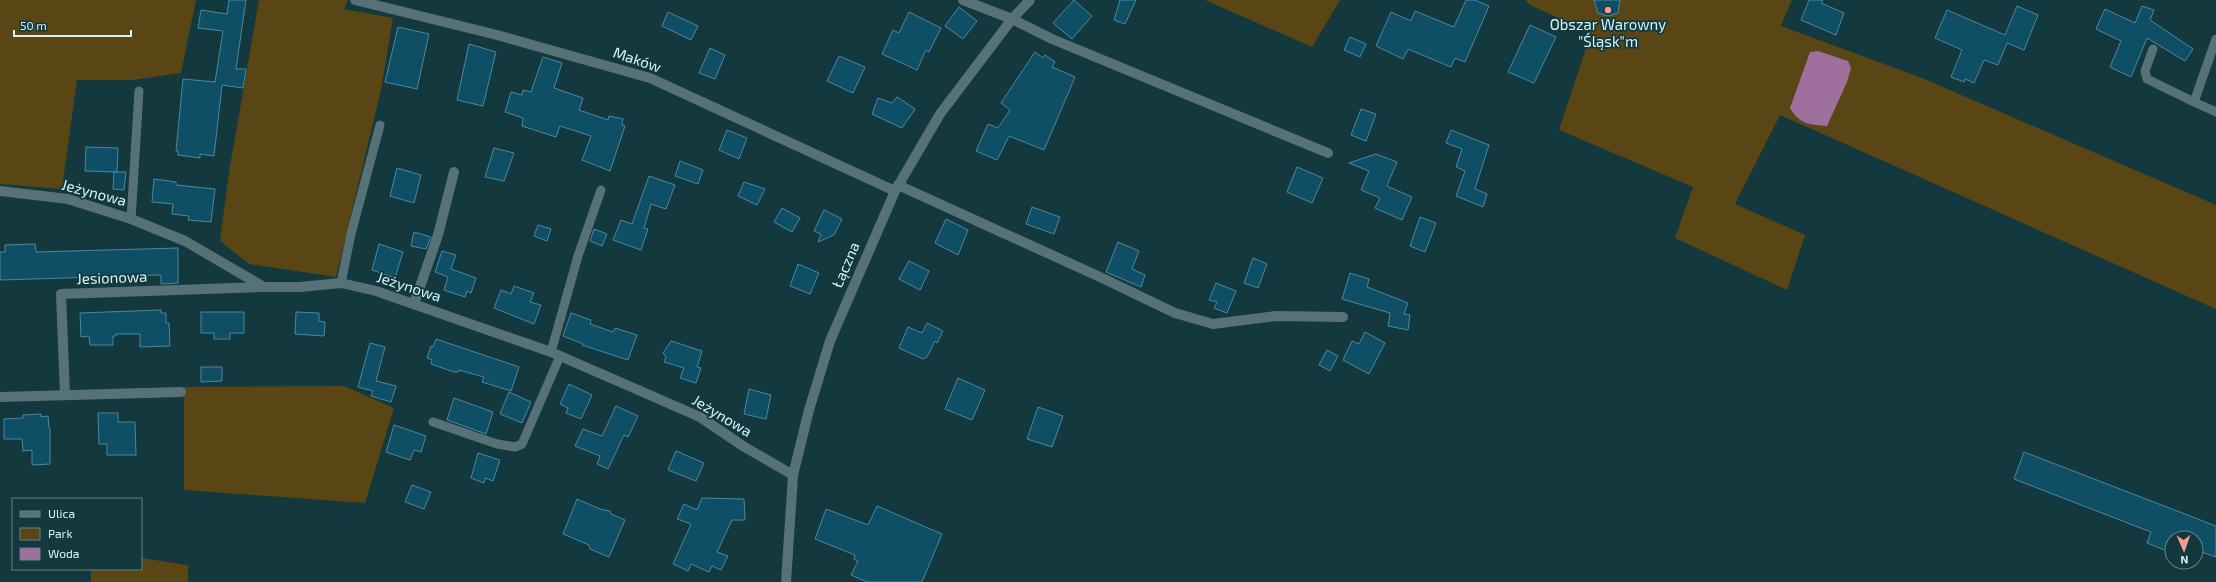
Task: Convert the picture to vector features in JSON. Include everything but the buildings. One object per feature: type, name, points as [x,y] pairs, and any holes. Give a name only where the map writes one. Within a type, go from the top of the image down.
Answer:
[{"type":"street","name":"Maków","points":[[355,0],[504,37],[650,78],[896,188],[1100,276],[1175,313],[1214,324],[1276,316],[1343,318]]},
{"type":"street","points":[[963,0],[1012,19],[1052,39],[1328,152]]},
{"type":"street","name":"Łączna","points":[[786,582],[793,475],[809,410],[830,341],[896,188],[940,114],[1012,19],[1030,0]]},
{"type":"street","points":[[414,304],[438,235],[454,172]]},
{"type":"street","name":"Jeżynowa","points":[[0,191],[68,199],[131,219],[185,241],[264,287],[300,287],[341,283],[376,291],[556,354],[700,417],[743,446],[793,475]]},
{"type":"street","name":"Jesionowa","points":[[65,395],[61,294],[264,287]]},
{"type":"street","points":[[0,397],[181,392]]},
{"type":"lane","points":[[2194,102],[2216,38]]},
{"type":"lane","points":[[2153,48],[2145,71],[2147,79],[2216,112]]},
{"type":"lane","points":[[131,219],[139,91]]},
{"type":"lane","points":[[341,283],[351,234],[380,125]]},
{"type":"lane","points":[[433,422],[497,444],[515,447],[522,444],[556,354],[578,256],[601,190]]},
{"type":"green space","points":[[0,0],[196,0],[181,73],[132,80],[77,80],[62,189],[0,184]]},
{"type":"green space","points":[[259,0],[348,0],[344,9],[393,18],[381,90],[336,277],[249,264],[220,241],[229,172]]},
{"type":"green space","points":[[1205,0],[1340,0],[1312,47]]},
{"type":"green space","points":[[1526,0],[1792,0],[1781,26],[1922,78],[2216,205],[2216,309],[1780,115],[1735,204],[1805,235],[1787,290],[1675,238],[1693,187],[1559,130],[1591,33],[1530,5]]},
{"type":"green space","points":[[344,386],[394,408],[365,503],[184,490],[184,387]]},
{"type":"green space","points":[[142,558],[188,565],[188,582],[91,582],[91,570],[142,570]]},
{"type":"water","points":[[1818,51],[1848,61],[1851,68],[1847,82],[1827,126],[1806,123],[1797,117],[1790,108],[1810,52]]},
{"type":"place","name":"Obszar Warowny \"Śląsk\"m","points":[[1608,10]]}]
